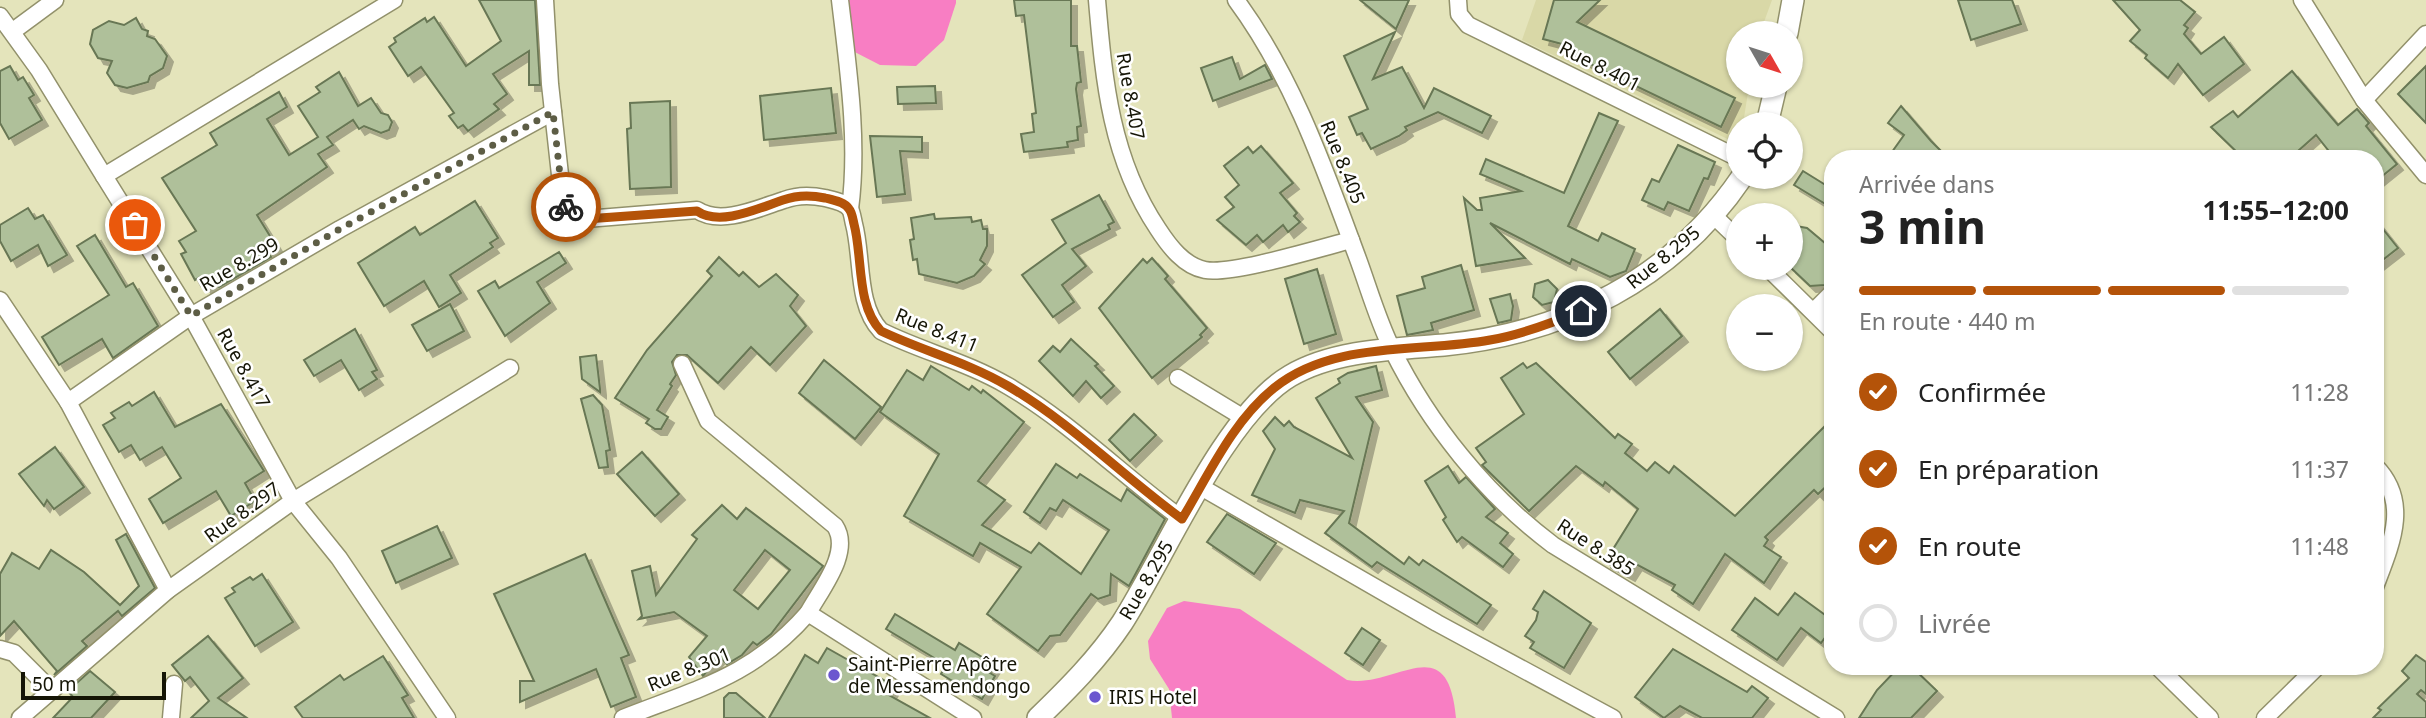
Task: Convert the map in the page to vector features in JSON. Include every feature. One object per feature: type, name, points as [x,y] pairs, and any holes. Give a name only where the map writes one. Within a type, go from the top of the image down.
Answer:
[{"type":"street","points":[[13,31],[55,0]]},
{"type":"street","points":[[104,176],[394,0]]},
{"type":"street","points":[[545,0],[563,202],[572,215],[586,219],[697,211],[706,217],[741,214],[796,195],[823,197],[850,209]]},
{"type":"street","name":"Rue 8.411","points":[[840,0],[850,99],[853,188],[850,209],[858,240],[867,308],[872,321],[881,331],[966,363],[1039,405],[1182,519]]},
{"type":"street","name":"Rue 8.407","points":[[1097,0],[1104,83],[1112,129],[1127,174],[1144,208],[1166,241],[1187,263],[1206,270],[1230,269],[1351,240]]},
{"type":"street","name":"Rue 8.405","points":[[1236,0],[1264,41],[1318,151],[1391,349]]},
{"type":"street","name":"Rue 8.401","points":[[1458,0],[1459,14],[1468,25],[1726,152]]},
{"type":"street","points":[[1789,21],[1793,0]]},
{"type":"street","points":[[2302,0],[2364,100],[2426,175]]},
{"type":"street","name":"Rue 8.417","points":[[0,16],[13,31],[191,316],[293,501],[339,558],[447,718]]},
{"type":"street","points":[[2364,100],[2426,34]]},
{"type":"street","name":"Rue 8.299","points":[[68,402],[191,316],[340,229],[553,112]]},
{"type":"street","name":"Rue 8.295","points":[[1038,718],[1077,680],[1108,642],[1244,418],[1273,388],[1317,363],[1391,349],[1489,340],[1531,330],[1581,311],[1622,291],[1685,245],[1733,189]]},
{"type":"street","points":[[1713,215],[1726,227]]},
{"type":"street","points":[[1781,280],[1824,323]]},
{"type":"street","points":[[0,300],[68,402],[168,590]]},
{"type":"street","points":[[1814,312],[1824,301]]},
{"type":"street","name":"Rue 8.385","points":[[1391,349],[1459,454],[1522,522],[1564,553],[1836,718]]},
{"type":"street","name":"Rue 8.301","points":[[624,718],[739,672],[786,638],[808,613],[841,550],[841,535],[835,526],[708,421],[697,403],[682,364]]},
{"type":"street","name":"Rue 8.297","points":[[20,718],[168,590],[293,501],[510,369]]},
{"type":"street","points":[[1178,378],[1244,418]]},
{"type":"street","points":[[2384,479],[2393,492],[2397,509],[2395,529],[2384,561]]},
{"type":"street","points":[[1201,487],[1437,623],[1613,718]]},
{"type":"street","points":[[808,613],[973,718]]},
{"type":"street","points":[[0,649],[14,653],[51,690]]},
{"type":"street","points":[[2166,675],[2210,718]]},
{"type":"street","points":[[2264,718],[2309,675]]},
{"type":"street","points":[[171,718],[174,684]]},
{"type":"shaded area","points":[[842,0],[956,0],[956,3],[944,40],[916,66],[880,65],[845,47]]},
{"type":"shaded area","points":[[1536,0],[1772,0],[1764,21],[1726,21],[1726,98],[1747,98],[1745,112],[1726,112],[1726,138],[1522,40]]},
{"type":"shaded area","points":[[1184,601],[1240,609],[1347,680],[1365,680],[1417,668],[1431,668],[1442,675],[1451,690],[1456,718],[1172,718],[1169,689],[1150,659],[1148,641],[1167,608]]},
{"type":"building","points":[[479,0],[535,0],[540,85],[529,85],[529,51],[493,74],[507,94],[494,104],[499,109],[468,131],[463,125],[458,128],[449,116],[454,113],[421,67],[408,76],[389,47],[396,42],[394,38],[425,18],[427,22],[434,17],[466,66],[501,41]]},
{"type":"building","points":[[1014,0],[1071,0],[1071,46],[1077,46],[1081,82],[1077,83],[1076,89],[1081,126],[1077,127],[1078,140],[1067,142],[1068,147],[1024,152],[1021,134],[1034,132],[1032,114],[1036,113],[1024,15],[1016,16]]},
{"type":"building","points":[[1360,0],[1409,0],[1396,29]]},
{"type":"building","points":[[1554,0],[1600,0],[1577,22],[1726,94],[1726,98],[1735,98],[1721,127],[1561,50],[1562,44],[1543,39]]},
{"type":"building","points":[[1958,0],[2012,0],[2021,24],[1971,40]]},
{"type":"building","points":[[2113,0],[2180,0],[2195,12],[2184,25],[2188,28],[2184,34],[2201,54],[2224,37],[2244,64],[2203,95],[2178,64],[2168,78],[2130,41],[2140,30]]},
{"type":"building","points":[[136,18],[142,29],[148,31],[147,36],[155,39],[167,56],[163,68],[150,76],[148,82],[127,88],[115,85],[107,73],[112,61],[98,58],[90,44],[93,30],[109,21],[124,25]]},
{"type":"building","points":[[1395,32],[1373,79],[1402,67],[1424,108],[1434,88],[1491,116],[1482,133],[1438,112],[1405,127],[1407,130],[1399,136],[1371,149],[1362,133],[1357,135],[1349,117],[1368,109],[1344,56]]},
{"type":"building","points":[[1232,57],[1240,79],[1265,65],[1272,79],[1213,101],[1201,68]]},
{"type":"building","points":[[10,66],[18,80],[23,77],[34,95],[29,98],[42,120],[9,139],[0,123],[0,71]]},
{"type":"building","points":[[2426,66],[2426,123],[2398,94]]},
{"type":"building","points":[[2292,71],[2338,125],[2357,109],[2369,123],[2366,126],[2397,164],[2384,175],[2384,150],[2328,150],[2316,135],[2299,150],[2235,150],[2211,127],[2233,111],[2238,117]]},
{"type":"building","points":[[339,72],[358,106],[371,98],[381,113],[388,115],[392,122],[389,130],[381,133],[364,126],[359,129],[353,120],[327,137],[333,145],[318,154],[327,167],[257,215],[278,249],[269,254],[271,257],[219,287],[215,281],[205,287],[200,277],[195,280],[181,254],[186,252],[179,241],[196,231],[162,178],[217,145],[210,133],[279,92],[287,107],[267,119],[289,155],[318,137],[298,106],[320,92],[316,87]]},
{"type":"building","points":[[935,86],[936,103],[898,104],[897,87]]},
{"type":"building","points":[[831,88],[836,133],[764,140],[760,96]]},
{"type":"building","points":[[670,101],[671,187],[630,189],[627,129],[631,128],[630,103]]},
{"type":"building","points":[[1901,106],[1940,150],[1893,150],[1904,135],[1888,123]]},
{"type":"building","points":[[1599,113],[1618,121],[1568,226],[1598,241],[1602,233],[1635,249],[1626,271],[1610,277],[1572,259],[1570,264],[1490,223],[1525,258],[1476,266],[1464,198],[1477,210],[1482,210],[1480,198],[1521,191],[1480,174],[1486,159],[1564,193]]},
{"type":"building","points":[[870,136],[922,137],[922,152],[900,151],[905,194],[877,197]]},
{"type":"building","points":[[1678,145],[1715,162],[1708,179],[1704,178],[1689,211],[1668,202],[1664,210],[1642,200],[1652,179],[1659,182]]},
{"type":"building","points":[[1261,146],[1293,183],[1280,193],[1297,213],[1294,216],[1300,222],[1288,232],[1283,225],[1263,242],[1257,235],[1246,245],[1217,220],[1234,207],[1225,197],[1239,185],[1224,166],[1248,147],[1253,153]]},
{"type":"building","points":[[1803,171],[1824,184],[1824,203],[1801,189],[1803,189]]},
{"type":"building","points":[[1099,195],[1114,222],[1108,225],[1110,229],[1072,249],[1086,266],[1062,285],[1074,302],[1053,317],[1022,275],[1066,243],[1052,220]]},
{"type":"building","points":[[475,201],[498,238],[490,243],[493,247],[450,275],[461,293],[439,307],[424,281],[384,306],[358,263],[415,227],[420,235]]},
{"type":"building","points":[[28,208],[35,219],[43,215],[67,255],[48,266],[38,245],[11,261],[0,241],[0,225]]},
{"type":"building","points":[[934,214],[935,219],[971,217],[972,222],[981,220],[983,229],[987,229],[987,246],[980,260],[985,264],[974,276],[957,283],[919,274],[917,259],[913,260],[910,240],[914,239],[911,218]]},
{"type":"building","points":[[1803,227],[1824,242],[1824,285],[1810,286],[1803,279]]},
{"type":"building","points":[[2384,230],[2398,248],[2384,259]]},
{"type":"building","points":[[95,235],[126,287],[133,283],[158,326],[113,358],[102,339],[59,365],[42,337],[109,295],[77,246]]},
{"type":"building","points":[[559,252],[566,263],[537,282],[550,303],[505,336],[478,291],[495,281],[499,288]]},
{"type":"building","points":[[719,257],[739,276],[743,272],[759,287],[776,274],[798,295],[790,306],[806,326],[770,365],[751,347],[718,383],[687,355],[677,355],[672,362],[676,375],[670,384],[672,386],[657,410],[668,417],[661,429],[655,429],[646,423],[649,419],[615,398],[647,350],[712,276],[707,271]]},
{"type":"building","points":[[1152,258],[1168,276],[1165,279],[1207,328],[1200,335],[1202,337],[1152,378],[1099,308],[1143,259],[1147,263]]},
{"type":"building","points":[[1461,265],[1474,310],[1431,323],[1433,330],[1407,335],[1397,296],[1425,288],[1422,277]]},
{"type":"building","points":[[1317,269],[1336,334],[1304,344],[1285,279]]},
{"type":"building","points":[[1548,280],[1557,289],[1554,302],[1542,305],[1533,297],[1535,284]]},
{"type":"building","points":[[1510,294],[1513,306],[1511,320],[1498,323],[1490,299]]},
{"type":"building","points":[[450,304],[464,331],[427,351],[412,325]]},
{"type":"building","points":[[1660,309],[1682,336],[1630,379],[1608,352]]},
{"type":"building","points":[[355,329],[377,370],[372,372],[377,379],[359,390],[341,360],[314,376],[304,360]]},
{"type":"building","points":[[1071,339],[1098,364],[1095,366],[1114,386],[1101,398],[1086,381],[1073,396],[1039,361],[1053,346],[1060,352]]},
{"type":"building","points":[[596,355],[600,392],[582,379],[580,357]]},
{"type":"building","points":[[824,360],[881,407],[855,439],[799,393]]},
{"type":"building","points":[[1523,363],[1527,368],[1536,363],[1615,438],[1618,434],[1632,444],[1625,453],[1647,471],[1655,462],[1669,473],[1674,466],[1735,516],[1824,427],[1824,488],[1818,494],[1814,490],[1765,537],[1768,540],[1764,546],[1781,557],[1764,583],[1725,554],[1693,604],[1672,590],[1675,585],[1636,564],[1629,575],[1605,562],[1638,509],[1605,482],[1603,486],[1576,466],[1529,511],[1482,465],[1486,462],[1476,448],[1524,414],[1501,378]]},
{"type":"building","points":[[931,366],[969,390],[972,386],[981,393],[983,390],[1024,422],[978,481],[1005,500],[982,525],[1031,553],[1039,543],[1081,574],[1109,530],[1063,500],[1056,511],[1050,508],[1040,523],[1024,512],[1056,464],[1077,478],[1080,474],[1121,501],[1127,489],[1165,519],[1129,586],[1111,574],[1110,595],[1098,599],[1091,594],[1060,635],[1050,636],[1038,651],[987,614],[1021,567],[980,543],[973,556],[904,516],[939,454],[880,412],[907,370],[923,380]]},
{"type":"building","points":[[1376,366],[1382,390],[1356,397],[1373,422],[1349,523],[1404,564],[1409,557],[1419,565],[1423,560],[1491,605],[1477,624],[1377,562],[1372,567],[1325,533],[1344,511],[1300,500],[1295,513],[1252,495],[1275,449],[1263,431],[1275,417],[1284,426],[1289,421],[1294,427],[1352,458],[1316,398],[1340,383],[1338,379],[1348,373]]},
{"type":"building","points":[[154,392],[175,427],[221,404],[264,471],[245,483],[255,501],[231,516],[216,491],[163,523],[149,499],[181,478],[162,447],[140,460],[131,445],[119,452],[103,425],[115,418],[111,413],[129,402],[132,406]]},
{"type":"building","points":[[593,395],[602,405],[610,450],[606,451],[608,467],[599,468],[581,399]]},
{"type":"building","points":[[1134,414],[1156,435],[1130,461],[1109,440]]},
{"type":"building","points":[[55,447],[84,487],[54,509],[47,500],[44,506],[19,474]]},
{"type":"building","points":[[642,452],[679,494],[655,516],[617,474]]},
{"type":"building","points":[[1448,466],[1459,483],[1466,477],[1495,509],[1486,517],[1508,533],[1500,543],[1513,554],[1503,567],[1462,537],[1457,542],[1443,520],[1446,517],[1425,481]]},
{"type":"building","points":[[722,505],[737,519],[746,508],[823,566],[771,634],[757,645],[753,642],[742,655],[727,664],[719,657],[703,676],[689,657],[707,636],[674,612],[639,619],[642,616],[632,571],[650,566],[656,595],[697,539],[692,535]],"holes":[[[765,550],[790,570],[758,609],[734,590]]]},
{"type":"building","points":[[1227,514],[1276,543],[1254,574],[1207,542]]},
{"type":"building","points":[[437,526],[452,558],[396,583],[382,551]]},
{"type":"building","points":[[126,534],[155,588],[122,616],[118,611],[82,641],[87,646],[54,675],[57,671],[14,621],[0,636],[0,574],[12,553],[39,569],[51,550],[84,572],[120,605],[139,586],[116,540]]},
{"type":"building","points":[[585,554],[629,655],[621,658],[636,697],[611,707],[596,669],[520,702],[520,681],[534,681],[494,594]]},
{"type":"building","points":[[262,574],[293,622],[255,646],[225,598],[235,592],[232,588],[250,577],[253,580]]},
{"type":"building","points":[[1544,591],[1591,623],[1564,668],[1530,648],[1534,642],[1525,636],[1536,620],[1538,612],[1533,609]]},
{"type":"building","points":[[1795,593],[1824,614],[1824,639],[1821,643],[1801,628],[1777,660],[1732,630],[1755,598],[1778,615]]},
{"type":"building","points":[[895,614],[955,650],[959,643],[995,665],[990,673],[995,676],[982,699],[941,674],[946,665],[886,629]]},
{"type":"building","points":[[1362,628],[1380,640],[1363,665],[1345,653]]},
{"type":"building","points":[[208,636],[243,678],[218,698],[247,718],[191,718],[209,701],[190,677],[185,681],[172,665]]},
{"type":"building","name":"Saint-Pierre Apôtre de Messamendongo","points":[[827,648],[894,686],[889,695],[930,718],[769,718],[805,655],[818,663]]},
{"type":"building","points":[[1673,649],[1747,692],[1752,686],[1768,698],[1752,718],[1702,718],[1680,706],[1664,718],[1635,697]]},
{"type":"building","points":[[2416,655],[2426,662],[2426,694],[2421,690],[2417,694],[2426,702],[2426,718],[2373,718],[2381,710],[2378,708],[2409,678],[2402,671]]},
{"type":"building","points":[[383,656],[408,695],[402,698],[414,718],[303,718],[295,707],[340,675],[344,680]]},
{"type":"building","points":[[90,671],[115,692],[91,718],[53,718],[73,697],[68,691]]},
{"type":"building","points":[[1891,675],[1920,675],[1937,691],[1911,718],[1859,718],[1877,690]]},
{"type":"building","points":[[729,693],[736,693],[765,718],[724,718],[724,698]]},
{"type":"way so far","points":[[135,225],[191,316],[340,229],[553,112],[563,202],[566,207]]},
{"type":"place","name":"Saint-Pierre Apôtre de Messamendongo","points":[[834,675]]},
{"type":"place","name":"IRIS Hotel","points":[[1095,697]]},
{"type":"route","points":[[566,207],[572,215],[586,219],[697,211],[706,217],[741,214],[796,195],[823,197],[842,203],[850,209],[858,240],[867,308],[872,321],[881,331],[966,363],[1007,385],[1039,405],[1182,519],[1244,418],[1273,388],[1290,376],[1317,363],[1391,349],[1489,340],[1531,330],[1581,311]]}]
